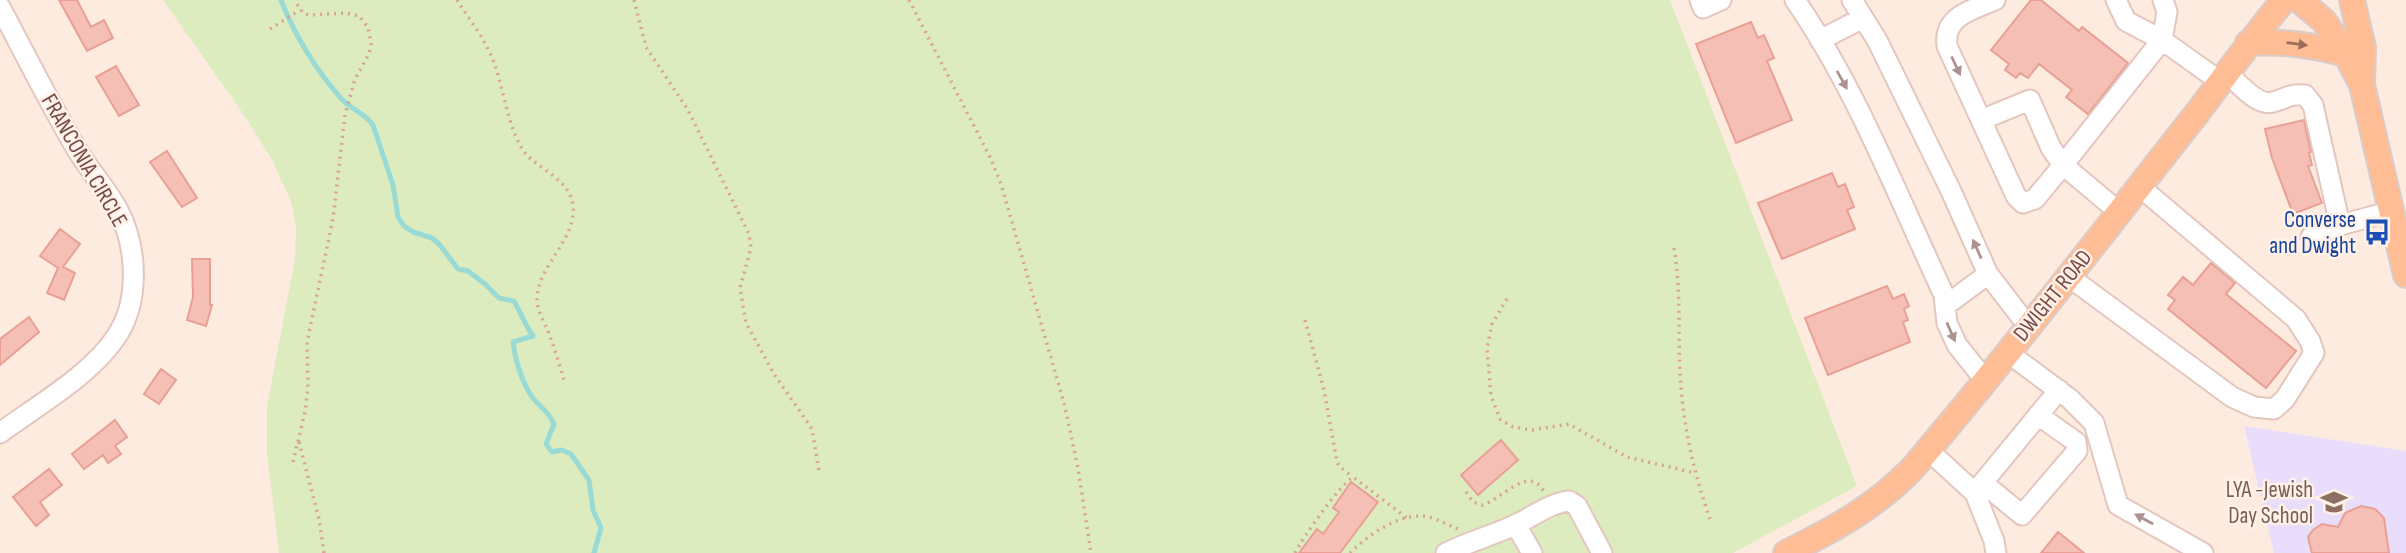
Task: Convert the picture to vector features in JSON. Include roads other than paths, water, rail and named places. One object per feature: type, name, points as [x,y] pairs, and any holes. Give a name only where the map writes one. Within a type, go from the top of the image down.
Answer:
[{"type":"main road","name":"DWIGHT ROAD","points":[[1786,553],[1832,531],[1865,511],[1893,488],[1928,450],[2119,212],[2284,0]]},
{"type":"main road","points":[[2299,0],[2324,21],[2362,85],[2406,275]]},
{"type":"main road","points":[[2352,0],[2363,48],[2362,85]]},
{"type":"main road","points":[[2248,43],[2302,43],[2346,54]]},
{"type":"street","points":[[1700,0],[1703,9],[1721,0]]},
{"type":"street","points":[[1795,0],[1851,97],[1944,295],[1947,323],[1957,345],[1984,380]]},
{"type":"street","points":[[1852,0],[1877,40],[1988,274],[2028,326]]},
{"type":"street","points":[[2116,0],[2126,21],[2225,78],[2260,102],[2271,103],[2290,94],[2305,95],[2313,105],[2340,225]]},
{"type":"street","points":[[1993,1],[1959,16],[1950,24],[1945,36],[1947,46],[2016,196],[2023,203],[2035,199],[2162,40],[2165,4]]},
{"type":"street","name":"FRANCONIA CIRCLE","points":[[0,7],[77,150],[118,211],[127,235],[134,285],[125,321],[114,341],[99,358],[0,433]]},
{"type":"street","points":[[1820,40],[1863,18]]},
{"type":"street","points":[[1981,120],[2030,100],[2052,148],[2063,165],[2119,212]]},
{"type":"street","points":[[2068,276],[2232,397],[2254,407],[2274,409],[2285,399],[2314,353],[2296,319],[2139,186]]},
{"type":"street","points":[[2311,237],[2340,225],[2392,211]]},
{"type":"street","points":[[1945,306],[1988,274]]},
{"type":"street","points":[[2007,352],[2059,390],[2094,423],[2118,505],[2203,553]]},
{"type":"street","points":[[1979,488],[2059,390]]},
{"type":"street","points":[[1928,450],[1979,488],[2022,515],[2077,451],[2076,442],[2038,415]]},
{"type":"street","points":[[1979,488],[1996,553]]},
{"type":"street","points":[[1447,553],[1484,545],[1559,502],[1569,501],[1577,506],[1602,553]]},
{"type":"street","points":[[1516,525],[1532,553]]},
{"type":"waterway","points":[[281,0],[299,39],[322,75],[344,101],[373,125],[393,185],[398,217],[404,226],[432,238],[458,269],[468,271],[499,298],[514,301],[533,336],[513,342],[515,356],[525,385],[554,424],[546,444],[552,452],[562,450],[571,454],[589,480],[593,510],[601,528],[594,553]]},
{"type":"place","name":"Converse and Dwight","points":[[2377,232]]},
{"type":"place","name":"LYA -Jewish Day School","points":[[2334,502]]}]
